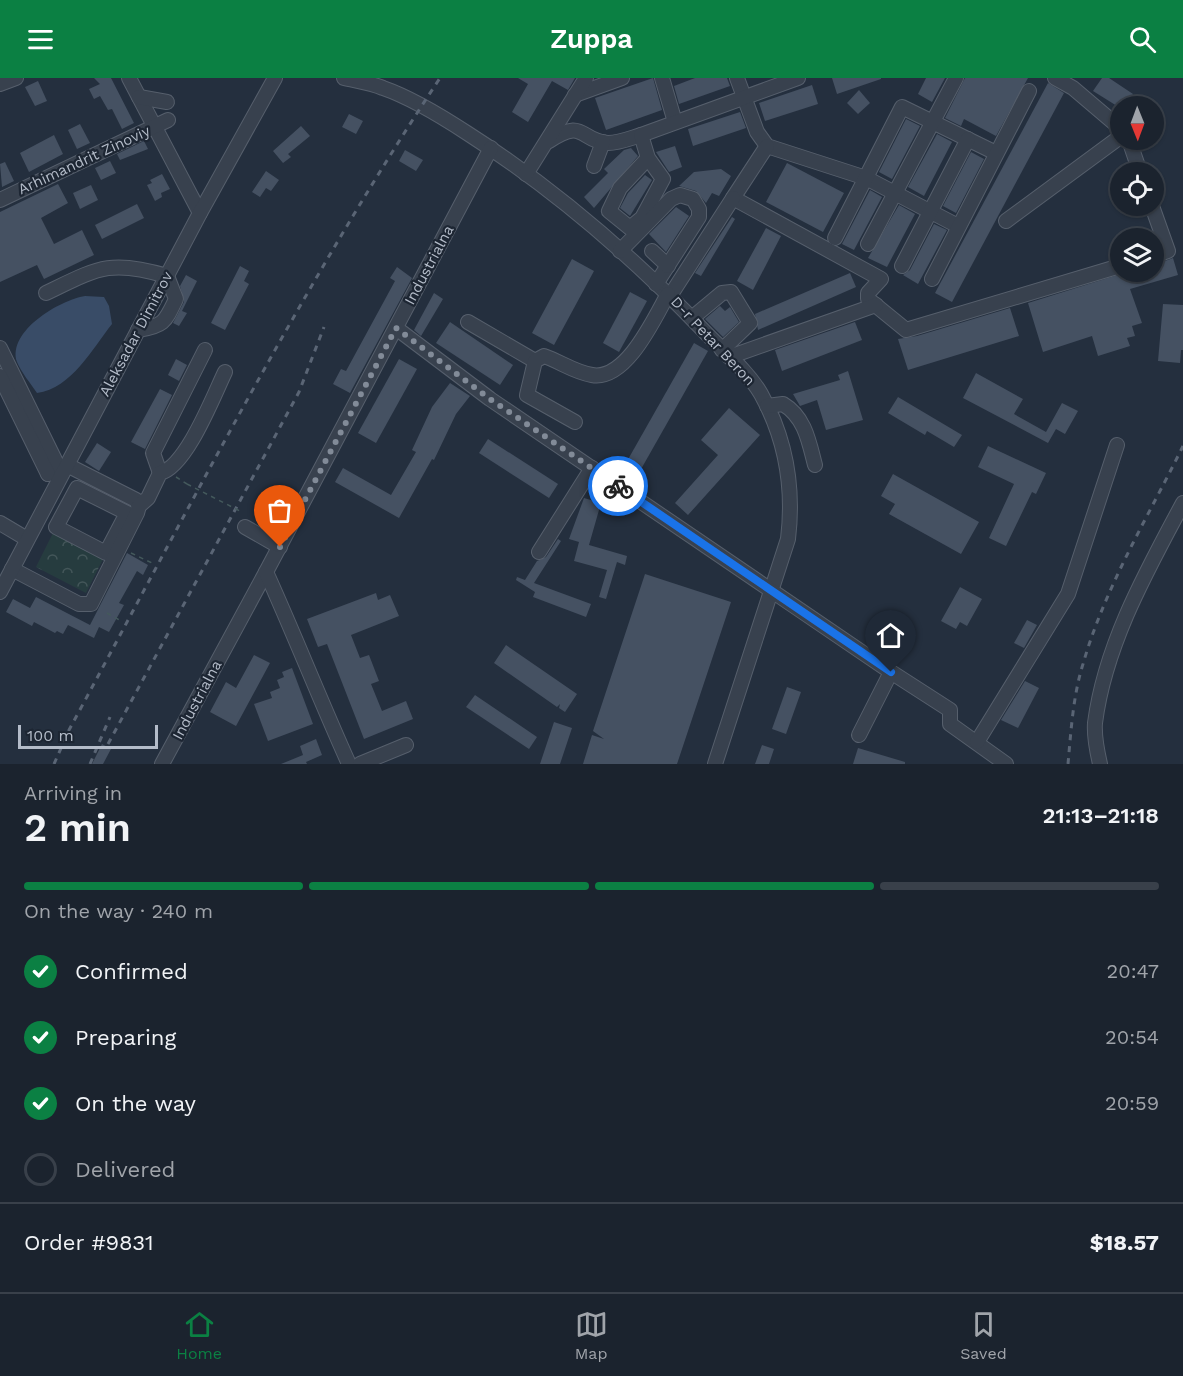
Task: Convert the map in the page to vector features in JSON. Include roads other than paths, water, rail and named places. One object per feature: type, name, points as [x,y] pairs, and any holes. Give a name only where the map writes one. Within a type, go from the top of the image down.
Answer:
[{"type":"street","points":[[0,84],[16,78]]},
{"type":"street","points":[[129,78],[200,213]]},
{"type":"street","name":"Aleksadar Dimitrov","points":[[0,592],[200,213],[275,78]]},
{"type":"street","name":"D-r Petar Beron","points":[[344,78],[381,87],[441,116],[526,174],[620,251],[669,295],[756,386],[767,406],[789,472],[791,504],[788,539],[773,593],[715,764]]},
{"type":"street","points":[[381,87],[394,78]]},
{"type":"street","points":[[526,174],[586,78]]},
{"type":"street","points":[[575,95],[622,78]]},
{"type":"street","points":[[662,78],[675,122]]},
{"type":"street","points":[[737,78],[757,132],[767,146],[866,178],[958,226]]},
{"type":"street","points":[[545,144],[560,134],[575,130],[603,142],[616,142],[798,78]]},
{"type":"street","points":[[868,244],[956,78]]},
{"type":"street","points":[[1055,78],[1073,88],[1110,119]]},
{"type":"street","points":[[932,279],[1029,91]]},
{"type":"street","points":[[139,97],[167,102]]},
{"type":"street","points":[[835,238],[903,106],[996,153]]},
{"type":"street","name":"Arhimandrit Zinoviy","points":[[0,200],[168,120]]},
{"type":"street","points":[[641,135],[648,158],[663,179],[642,218],[630,228],[609,212],[620,188],[648,158]]},
{"type":"street","points":[[902,266],[968,139]]},
{"type":"street","points":[[594,166],[603,142]]},
{"type":"street","points":[[1006,221],[1110,144]]},
{"type":"street","points":[[535,360],[544,356],[572,371],[595,376],[609,374],[628,358],[767,146]]},
{"type":"street","name":"Industrialna","points":[[162,764],[280,547],[490,148]]},
{"type":"street","points":[[620,251],[671,199],[680,195],[688,196],[696,202],[699,217],[656,284]]},
{"type":"street","points":[[733,198],[881,279],[868,293],[872,302],[906,330],[1110,269]]},
{"type":"street","points":[[1164,240],[1168,251],[1164,252]]},
{"type":"street","points":[[652,251],[668,266]]},
{"type":"street","points":[[46,293],[99,268],[136,267],[167,276],[176,299],[166,319],[159,327],[138,330]]},
{"type":"street","points":[[692,318],[722,293],[731,292],[750,323],[725,353]]},
{"type":"street","points":[[725,353],[872,302]]},
{"type":"street","points":[[468,322],[535,360]]},
{"type":"street","points":[[396,328],[490,399],[773,593],[950,710],[950,724],[1006,764]]},
{"type":"street","points":[[0,348],[56,462],[48,474],[0,376]]},
{"type":"street","points":[[12,569],[79,604],[88,606],[94,600],[139,506],[148,498],[160,473],[153,453],[205,350]]},
{"type":"street","points":[[535,360],[526,395],[574,422]]},
{"type":"street","points":[[160,473],[168,471],[181,459],[225,372]]},
{"type":"street","points":[[767,406],[783,404],[797,414],[804,428],[815,465]]},
{"type":"street","points":[[977,742],[1068,594],[1117,445]]},
{"type":"street","points":[[67,465],[136,500],[139,506]]},
{"type":"street","points":[[539,552],[592,468]]},
{"type":"street","points":[[77,488],[126,513],[106,553],[56,527],[77,488]]},
{"type":"street","points":[[1100,764],[1095,725],[1106,678],[1126,617],[1183,503]]},
{"type":"street","points":[[0,523],[27,539]]},
{"type":"street","points":[[245,527],[280,547]]},
{"type":"street","points":[[266,572],[303,653],[309,677],[349,764]]},
{"type":"street","points":[[859,735],[891,672]]},
{"type":"street","points":[[360,764],[406,745]]},
{"type":"water","points":[[85,296],[104,297],[109,306],[112,324],[71,376],[49,390],[37,393],[17,362],[16,350],[20,339],[38,319],[50,310]]},
{"type":"railway","points":[[54,764],[69,730],[293,318],[389,157],[440,78]]},
{"type":"railway","points":[[108,744],[299,392],[324,327]]},
{"type":"railway","points":[[1068,764],[1077,688],[1092,635],[1115,580],[1183,446]]},
{"type":"railway","points":[[90,764],[110,717]]}]
